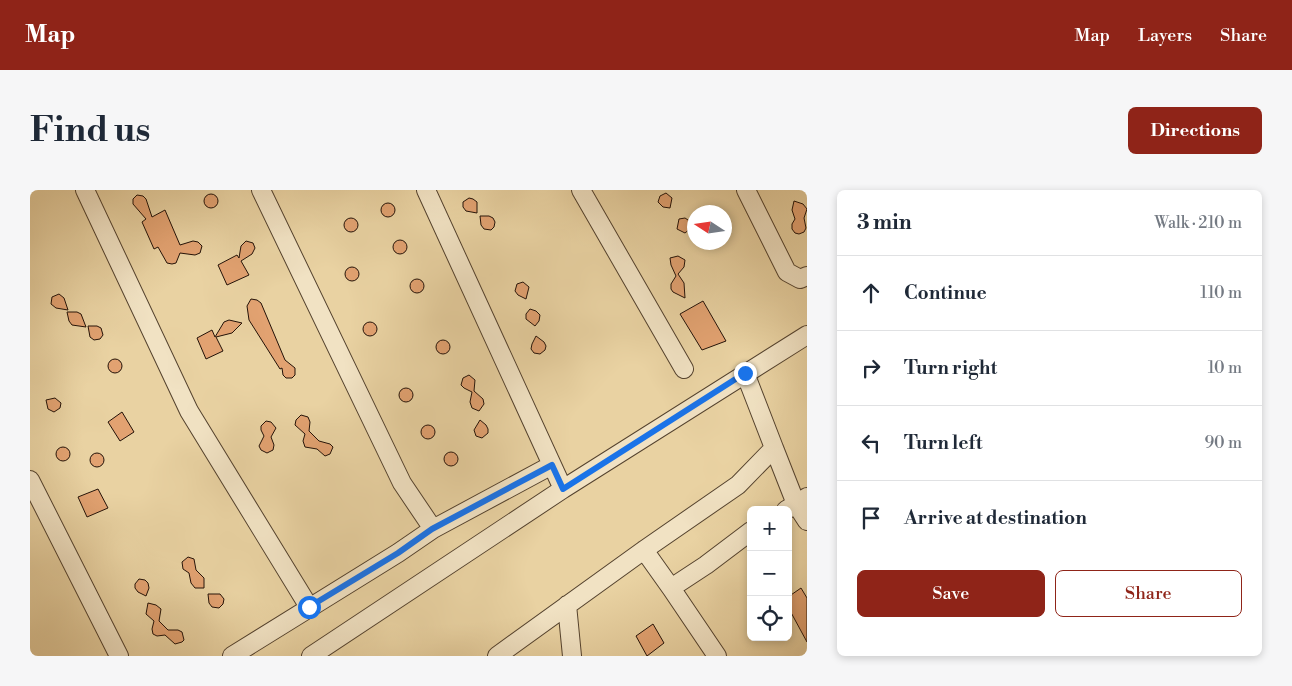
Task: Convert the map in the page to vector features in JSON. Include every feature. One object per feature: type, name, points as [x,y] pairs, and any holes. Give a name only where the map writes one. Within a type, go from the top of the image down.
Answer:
[{"type":"street","points":[[85,190],[189,410],[309,607]]},
{"type":"street","points":[[261,190],[402,482],[432,529]]},
{"type":"street","points":[[426,190],[563,489]]},
{"type":"street","points":[[581,190],[684,368]]},
{"type":"street","points":[[746,190],[787,272],[800,279],[807,276]]},
{"type":"street","points":[[311,656],[563,489],[807,335]]},
{"type":"street","points":[[745,373],[797,504],[807,520]]},
{"type":"street","points":[[497,656],[738,485],[774,448]]},
{"type":"street","points":[[232,656],[398,553],[432,529],[552,465]]},
{"type":"street","points":[[30,480],[119,656]]},
{"type":"street","points":[[671,588],[706,565],[747,534]]},
{"type":"street","points":[[644,550],[717,656]]},
{"type":"street","points":[[567,605],[572,656]]},
{"type":"building","points":[[666,193],[672,198],[670,208],[663,207],[658,202],[660,196]]},
{"type":"building","points":[[208,194],[214,194],[218,201],[214,208],[208,208],[204,204],[204,198]]},
{"type":"building","points":[[137,195],[143,196],[146,199],[152,217],[165,210],[180,245],[193,241],[198,242],[202,246],[200,253],[195,255],[180,253],[176,263],[167,263],[158,247],[154,249],[142,222],[146,219],[133,204],[133,199]]},
{"type":"building","points":[[469,198],[477,202],[477,213],[466,211],[463,207],[463,202]]},
{"type":"building","points":[[794,201],[803,204],[807,209],[804,218],[806,228],[804,232],[799,234],[795,233],[792,229],[795,219],[792,210]]},
{"type":"building","points":[[385,203],[391,203],[395,210],[391,217],[385,217],[381,213],[381,207]]},
{"type":"building","points":[[480,216],[493,218],[495,222],[491,230],[484,229],[481,225]]},
{"type":"building","points":[[348,218],[354,218],[358,225],[354,232],[348,232],[344,228],[344,222]]},
{"type":"building","points":[[679,219],[687,219],[687,231],[685,233],[677,229]]},
{"type":"building","points":[[397,240],[403,240],[407,247],[403,254],[397,254],[393,250],[393,244]]},
{"type":"building","points":[[246,241],[253,243],[255,248],[252,254],[241,261],[249,275],[227,285],[218,265],[237,255],[239,258],[241,246]]},
{"type":"building","points":[[678,256],[685,260],[684,267],[678,274],[684,283],[685,298],[671,289],[671,284],[676,276],[670,258]]},
{"type":"building","points":[[349,267],[355,267],[359,274],[355,281],[349,281],[345,277],[345,271]]},
{"type":"building","points":[[414,279],[420,279],[424,286],[420,293],[414,293],[410,289],[410,283]]},
{"type":"building","points":[[523,282],[529,287],[526,299],[515,291],[517,284]]},
{"type":"building","points":[[59,294],[64,298],[68,310],[56,308],[51,304],[52,297]]},
{"type":"building","points":[[251,299],[261,303],[285,360],[295,368],[295,375],[292,378],[286,378],[283,375],[282,368],[280,369],[249,320],[247,306]]},
{"type":"building","points":[[703,301],[726,341],[702,350],[680,314]]},
{"type":"building","points":[[530,309],[540,315],[539,321],[535,326],[526,319],[526,314]]},
{"type":"building","points":[[67,312],[81,314],[86,327],[72,325]]},
{"type":"building","points":[[229,320],[242,323],[232,333],[216,337],[223,351],[206,359],[197,338],[212,330],[215,337],[224,322]]},
{"type":"building","points":[[367,322],[373,322],[377,329],[373,336],[367,336],[363,332],[363,326]]},
{"type":"building","points":[[88,326],[101,328],[103,335],[100,339],[94,340],[90,337]]},
{"type":"building","points":[[536,336],[546,346],[545,350],[540,354],[534,353],[531,349]]},
{"type":"building","points":[[440,340],[446,340],[450,347],[446,354],[440,354],[436,350],[436,344]]},
{"type":"building","points":[[112,359],[118,359],[122,366],[118,373],[112,373],[108,369],[108,363]]},
{"type":"building","points":[[469,375],[475,380],[474,391],[483,399],[484,404],[479,411],[472,408],[470,402],[472,392],[461,385],[463,378]]},
{"type":"building","points":[[403,388],[409,388],[413,395],[409,402],[403,402],[399,398],[399,392]]},
{"type":"building","points":[[55,398],[61,403],[60,408],[54,412],[48,409],[46,400]]},
{"type":"building","points":[[122,412],[134,432],[120,441],[108,422]]},
{"type":"building","points":[[301,415],[308,417],[310,422],[309,431],[319,441],[330,444],[333,447],[330,454],[325,456],[317,449],[305,447],[303,441],[305,434],[295,425],[296,420]]},
{"type":"building","points":[[480,420],[488,429],[488,433],[482,438],[476,436],[474,430]]},
{"type":"building","points":[[266,421],[271,422],[276,428],[271,437],[274,445],[273,450],[267,453],[261,450],[259,446],[264,436],[261,426]]},
{"type":"building","points":[[425,425],[431,425],[435,432],[431,439],[425,439],[421,435],[421,429]]},
{"type":"building","points":[[60,447],[66,447],[70,454],[66,461],[60,461],[56,457],[56,451]]},
{"type":"building","points":[[448,452],[454,452],[458,459],[454,466],[448,466],[444,462],[444,456]]},
{"type":"building","points":[[94,453],[100,453],[104,460],[100,467],[94,467],[90,463],[90,457]]},
{"type":"building","points":[[98,489],[108,508],[87,517],[78,497]]},
{"type":"building","points":[[188,557],[194,559],[196,570],[204,578],[204,588],[195,588],[191,583],[189,573],[183,569],[182,562]]},
{"type":"building","points":[[139,579],[145,580],[148,583],[149,588],[146,596],[135,588],[135,584]]},
{"type":"building","points":[[801,588],[807,598],[807,642],[792,614],[792,594]]},
{"type":"building","points":[[208,594],[220,594],[224,599],[223,604],[219,608],[212,607],[209,603]]},
{"type":"building","points":[[148,603],[156,605],[161,609],[159,621],[168,630],[182,632],[184,640],[182,642],[175,644],[165,635],[157,636],[153,634],[154,621],[146,614]]},
{"type":"building","points":[[653,624],[664,643],[647,656],[636,636]]},
{"type":"route","points":[[309,607],[398,553],[432,529],[552,465],[563,489],[745,373]]}]
